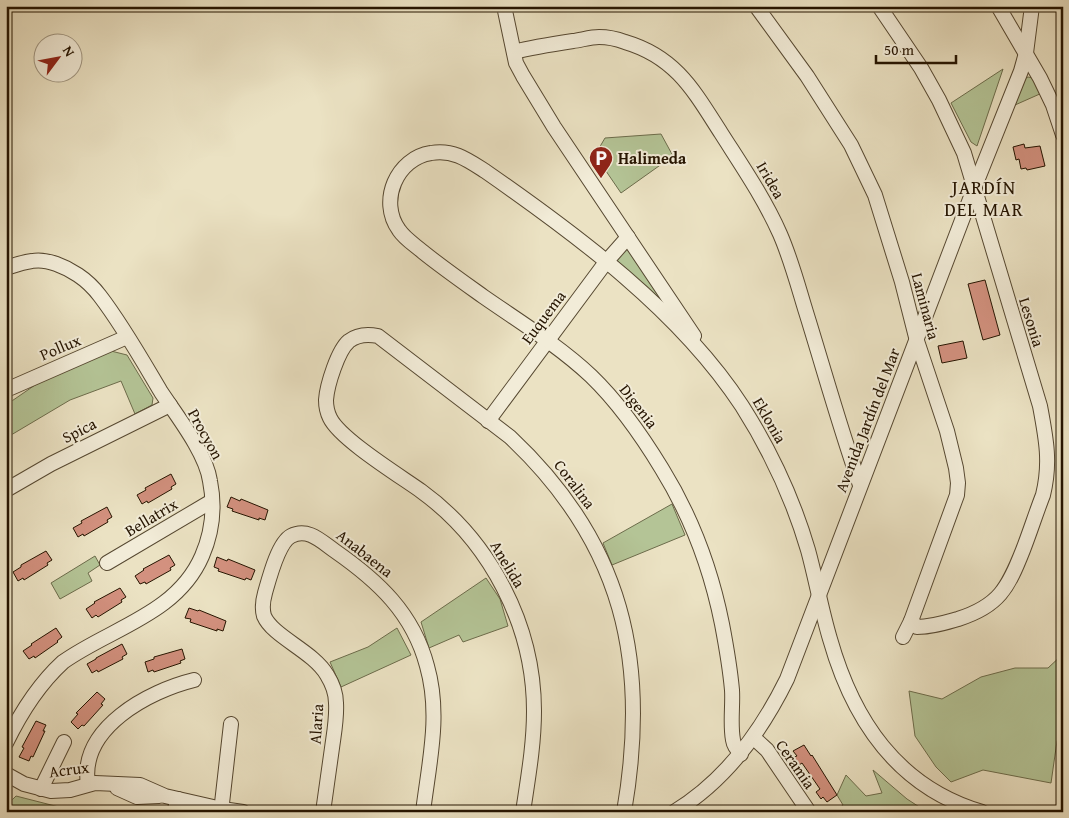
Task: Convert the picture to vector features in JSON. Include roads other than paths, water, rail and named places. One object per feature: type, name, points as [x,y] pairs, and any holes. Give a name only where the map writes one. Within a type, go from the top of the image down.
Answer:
[{"type":"street","points":[[504,6],[516,63],[523,76],[554,127],[711,362]]},
{"type":"street","name":"Laminaria","points":[[756,6],[812,83],[851,145],[875,195],[902,282],[916,341],[947,431],[958,483],[953,508],[911,621],[902,637]]},
{"type":"street","name":"Lesonia","points":[[880,6],[921,68],[939,100],[964,153],[1040,406],[1047,444],[1046,481],[1043,495],[1012,578],[997,598],[989,605],[970,615],[932,627],[917,627],[911,621]]},
{"type":"street","points":[[998,6],[1026,53],[1053,105],[1063,135]]},
{"type":"street","name":"Avenida Jardín del Mar","points":[[674,812],[711,785],[741,754],[754,738],[788,679],[860,485],[1021,71],[1026,53],[1032,6]]},
{"type":"street","name":"Iridea","points":[[514,52],[531,47],[599,37],[612,39],[648,51],[669,64],[688,83],[747,173],[780,233],[788,252],[841,431],[860,485]]},
{"type":"street","name":"Eklonia","points":[[403,165],[418,156],[434,152],[451,153],[466,158],[512,190],[636,286],[711,362],[758,433],[784,484],[807,548],[830,638],[849,693],[872,732],[884,748],[912,776],[954,807],[982,812]]},
{"type":"street","name":"Digenia","points":[[403,165],[390,198],[393,219],[400,232],[446,270],[547,341],[590,376],[625,415],[655,458],[681,503],[702,551],[717,600],[727,649],[732,689],[733,744],[741,754]]},
{"type":"street","name":"Euquema","points":[[488,421],[606,262],[628,237]]},
{"type":"street","name":"Procyon","points":[[6,268],[34,260],[57,265],[87,281],[101,296],[196,446],[206,466],[210,480],[212,501],[212,520],[207,543],[196,568],[182,587],[160,607],[63,662],[31,701],[6,743]]},
{"type":"street","name":"Coralina","points":[[326,398],[334,370],[344,346],[358,336],[378,336],[510,437],[559,489],[589,536],[614,590],[630,653],[634,697],[633,740],[624,812]]},
{"type":"street","name":"Pollux","points":[[6,390],[127,337]]},
{"type":"street","name":"Anelida","points":[[326,398],[328,412],[338,429],[366,452],[423,492],[452,517],[477,546],[507,594],[520,626],[527,652],[534,693],[533,740],[522,812]]},
{"type":"street","name":"Spica","points":[[6,490],[51,464],[170,405]]},
{"type":"street","name":"Bellatrix","points":[[107,563],[212,501]]},
{"type":"street","name":"Anabaena","points":[[263,608],[264,595],[278,554],[288,539],[304,533],[316,537],[363,571],[391,598],[408,621],[422,649],[433,695],[435,711],[423,812]]},
{"type":"street","name":"Alaria","points":[[263,608],[268,622],[280,634],[317,662],[326,673],[334,690],[336,718],[323,812]]},
{"type":"street","points":[[804,636],[809,633],[818,632],[830,638]]},
{"type":"street","points":[[88,784],[88,763],[92,749],[116,720],[155,693],[194,680]]},
{"type":"street","points":[[221,811],[231,724]]},
{"type":"street","name":"Ceramia","points":[[754,738],[767,750],[809,812]]},
{"type":"street","points":[[41,789],[64,742]]},
{"type":"street","name":"Acrux","points":[[6,774],[24,784],[41,789],[60,791],[88,784],[140,785],[172,802]]},
{"type":"street","points":[[172,802],[191,807],[242,812]]},
{"type":"place","name":"Halimeda","points":[[601,179]]},
{"type":"district","name":"JARDÍN DEL MAR","points":[[984,198]]}]
